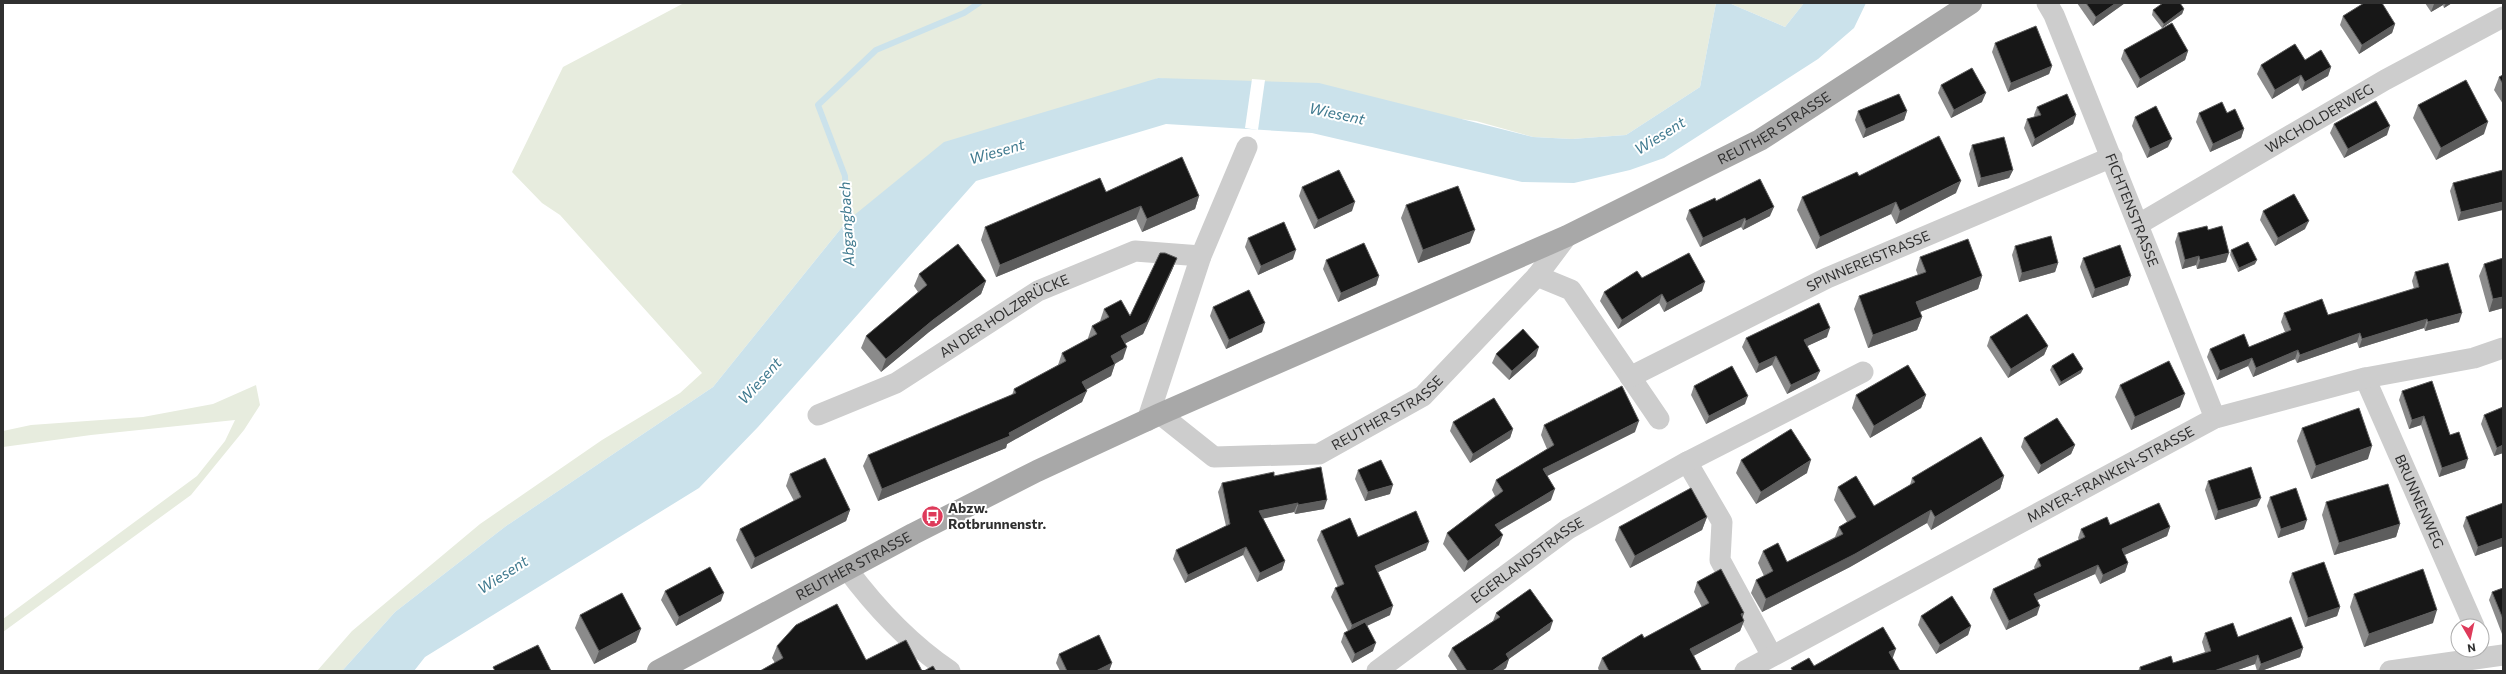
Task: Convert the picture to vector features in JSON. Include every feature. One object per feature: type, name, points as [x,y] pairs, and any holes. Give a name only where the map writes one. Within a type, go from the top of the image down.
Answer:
[{"type":"main road","name":"REUTHER STRASSE","points":[[658,671],[847,569],[1037,471],[1153,417],[1567,236],[1760,140],[1971,3]]},
{"type":"street","name":"FICHTENSTRASSE","points":[[2047,3],[2054,15],[2112,157],[2215,418]]},
{"type":"street","name":"WACHOLDERWEG","points":[[2139,224],[2385,80],[2503,17]]},
{"type":"street","points":[[1153,417],[1201,256],[1247,147]]},
{"type":"street","name":"SPINNEREISTRASSE","points":[[1630,377],[1827,278],[2112,157]]},
{"type":"street","name":"REUTHER STRASSE","points":[[1153,417],[1214,457],[1319,454],[1423,396],[1537,276],[1567,236]]},
{"type":"street","name":"AN DER HOLZBRÜCKE","points":[[818,416],[896,382],[1038,291],[1135,251],[1201,256]]},
{"type":"street","points":[[1537,276],[1571,290],[1659,419]]},
{"type":"street","name":"MAYER-FRANKEN-STRASSE","points":[[1745,671],[2215,418],[2365,378],[2474,358],[2503,348]]},
{"type":"street","name":"EGERLANDSTRASSE","points":[[1377,671],[1568,529],[1687,462],[1863,372]]},
{"type":"street","name":"BRUNNENWEG","points":[[2365,378],[2470,618]]},
{"type":"street","points":[[1687,462],[1722,522],[1720,560],[1772,656]]},
{"type":"street","points":[[847,569],[861,588],[920,651],[950,671]]},
{"type":"street","points":[[2390,671],[2491,653]]},
{"type":"shaded area","points":[[684,3],[1716,3],[1700,87],[1626,135],[1572,139],[1533,137],[1476,121],[1158,78],[847,221],[713,387],[506,526],[395,612],[342,671],[317,671],[352,631],[480,524],[602,440],[680,393],[702,373],[560,215],[542,203],[512,172],[563,67]]},
{"type":"shaded area","points":[[1729,3],[1804,3],[1785,27]]},
{"type":"shaded area","points":[[256,385],[260,405],[244,430],[191,495],[3,632],[3,619],[197,476],[225,441],[235,420],[91,435],[3,447],[3,431],[31,425],[143,417],[213,404]]},
{"type":"water","name":"Wiesent","points":[[1716,3],[1729,3],[1785,27],[1804,3],[1866,3],[1854,28],[1818,59],[1664,158],[1630,170],[1574,183],[1522,182],[1312,133],[1166,124],[976,181],[758,427],[699,488],[425,657],[414,671],[342,671],[395,612],[506,526],[713,387],[847,221],[944,142],[1158,78],[1319,83],[1533,137],[1572,139],[1626,135],[1700,87]]},
{"type":"pier","points":[[1252,79],[1265,80],[1258,130],[1245,128]]},
{"type":"building","points":[[2086,3],[2116,3],[2096,17]]},
{"type":"building","points":[[2163,3],[2180,3],[2184,9],[2164,24],[2153,10]]},
{"type":"building","points":[[2364,3],[2382,3],[2395,24],[2362,45],[2343,16]]},
{"type":"building","points":[[2172,23],[2188,51],[2140,79],[2124,50]]},
{"type":"building","points":[[2036,26],[2052,66],[2011,83],[1995,43]]},
{"type":"building","points":[[2295,44],[2305,60],[2321,50],[2331,67],[2305,82],[2301,75],[2275,90],[2261,65]]},
{"type":"building","points":[[1972,68],[1986,93],[1954,110],[1941,85]]},
{"type":"building","points":[[2503,75],[2503,84],[2499,77]]},
{"type":"building","points":[[2466,80],[2488,122],[2441,148],[2418,105]]},
{"type":"building","points":[[1899,94],[1907,111],[1866,129],[1858,111]]},
{"type":"building","points":[[2067,94],[2076,115],[2035,139],[2027,119],[2041,115],[2037,107]]},
{"type":"building","points":[[2376,101],[2390,126],[2348,149],[2334,124]]},
{"type":"building","points":[[2222,102],[2227,113],[2235,109],[2244,129],[2213,144],[2199,113]]},
{"type":"building","points":[[2156,106],[2172,139],[2150,149],[2135,117]]},
{"type":"building","points":[[1939,136],[1961,181],[1900,211],[1896,202],[1820,237],[1802,197],[1857,172],[1859,176]]},
{"type":"building","points":[[2004,137],[2013,170],[1981,178],[1972,145]]},
{"type":"building","points":[[1182,157],[1199,196],[1147,219],[1141,206],[1000,265],[985,227],[1100,178],[1106,192]]},
{"type":"building","points":[[1339,170],[1355,202],[1318,220],[1302,187]]},
{"type":"building","points":[[2503,170],[2503,202],[2461,212],[2453,183]]},
{"type":"building","points":[[1760,179],[1774,207],[1746,221],[1745,218],[1703,238],[1689,210],[1715,198],[1716,201]]},
{"type":"building","points":[[1458,186],[1475,230],[1423,250],[1406,205]]},
{"type":"building","points":[[2294,194],[2309,221],[2278,238],[2263,211]]},
{"type":"building","points":[[1284,222],[1296,250],[1261,266],[1248,238]]},
{"type":"building","points":[[2207,226],[2208,230],[2222,226],[2229,253],[2200,260],[2199,256],[2185,260],[2178,233]]},
{"type":"building","points":[[2051,236],[2058,263],[2022,273],[2015,246]]},
{"type":"building","points":[[1968,239],[1982,276],[1916,302],[1922,317],[1873,335],[1859,296],[1926,272],[1920,257]]},
{"type":"building","points":[[2248,242],[2257,260],[2239,268],[2231,250]]},
{"type":"building","points":[[1364,243],[1379,276],[1341,293],[1326,260]]},
{"type":"building","points":[[958,244],[986,281],[933,320],[886,359],[866,336],[927,285],[919,274]]},
{"type":"building","points":[[2120,245],[2131,276],[2095,289],[2083,258]]},
{"type":"building","points":[[1160,253],[1165,253],[1177,258],[1147,322],[1121,336],[1127,347],[1111,356],[1115,364],[1082,382],[1087,391],[1009,433],[1010,436],[882,489],[868,455],[1016,393],[1014,389],[1066,361],[1062,353],[1097,334],[1092,326],[1109,317],[1104,309],[1121,300],[1130,316]]},
{"type":"building","points":[[1689,253],[1705,282],[1667,303],[1662,294],[1622,320],[1604,292],[1637,271],[1642,278]]},
{"type":"building","points":[[2503,258],[2503,297],[2493,299],[2484,264]]},
{"type":"building","points":[[2448,263],[2462,313],[2428,322],[2427,319],[2362,339],[2360,333],[2300,355],[2298,350],[2256,368],[2252,358],[2220,371],[2210,349],[2244,334],[2249,347],[2291,330],[2284,313],[2322,299],[2328,315],[2419,287],[2415,272]]},
{"type":"building","points":[[1249,290],[1265,323],[1229,340],[1213,307]]},
{"type":"building","points":[[1819,303],[1830,328],[1804,340],[1820,371],[1791,385],[1776,356],[1759,364],[1746,338]]},
{"type":"building","points":[[2027,314],[2048,346],[2011,369],[1990,337]]},
{"type":"building","points":[[1523,329],[1539,347],[1512,371],[1496,354]]},
{"type":"building","points":[[2073,353],[2083,369],[2061,382],[2052,366]]},
{"type":"building","points":[[2169,361],[2185,394],[2135,417],[2120,385]]},
{"type":"building","points":[[1908,365],[1926,395],[1874,426],[1856,395]]},
{"type":"building","points":[[1732,366],[1748,396],[1709,416],[1694,386]]},
{"type":"building","points":[[2432,381],[2450,435],[2459,432],[2468,459],[2442,468],[2424,416],[2412,420],[2402,391]]},
{"type":"building","points":[[1622,386],[1639,421],[1543,469],[1555,489],[1495,525],[1503,535],[1468,561],[1447,533],[1503,491],[1496,480],[1554,445],[1544,425]]},
{"type":"building","points":[[1494,398],[1513,429],[1473,454],[1453,422]]},
{"type":"building","points":[[2503,407],[2503,445],[2497,448],[2484,415]]},
{"type":"building","points":[[2359,408],[2372,446],[2316,466],[2302,428]]},
{"type":"building","points":[[2057,418],[2075,445],[2041,465],[2024,438]]},
{"type":"building","points":[[1791,429],[1811,460],[1761,492],[1741,460]]},
{"type":"building","points":[[1981,437],[2004,476],[1935,517],[1931,510],[1855,554],[1766,599],[1756,580],[1773,571],[1763,551],[1778,543],[1787,562],[1843,534],[1839,527],[1856,517],[1838,487],[1856,476],[1874,506],[1915,482],[1912,478]]},
{"type":"building","points":[[825,458],[850,510],[755,558],[740,529],[801,497],[790,474]]},
{"type":"building","points":[[1381,460],[1393,485],[1368,492],[1358,470]]},
{"type":"building","points":[[1321,467],[1327,500],[1298,505],[1298,503],[1259,511],[1285,561],[1260,573],[1246,547],[1188,575],[1176,550],[1230,524],[1222,483],[1274,472],[1274,476]]},
{"type":"building","points":[[2251,467],[2261,498],[2218,511],[2208,481]]},
{"type":"building","points":[[2388,484],[2400,524],[2339,543],[2326,502]]},
{"type":"building","points":[[1691,488],[1707,517],[1635,556],[1619,527]]},
{"type":"building","points":[[2296,488],[2307,520],[2281,529],[2270,497]]},
{"type":"building","points":[[2159,503],[2170,527],[2122,549],[2128,563],[2103,575],[2098,565],[2034,594],[2040,606],[2009,621],[1993,589],[2041,566],[2038,559],[2085,537],[2081,529],[2107,517],[2110,525]]},
{"type":"building","points":[[2503,503],[2503,538],[2478,547],[2466,517]]},
{"type":"building","points":[[1416,511],[1429,542],[1375,566],[1393,606],[1352,625],[1335,588],[1344,584],[1321,531],[1350,518],[1358,537]]},
{"type":"building","points":[[2324,562],[2340,607],[2308,618],[2292,573]]},
{"type":"building","points":[[710,567],[724,593],[679,617],[665,591]]},
{"type":"building","points":[[1721,569],[1744,613],[1741,614],[1744,621],[1690,649],[1701,670],[1609,671],[1602,658],[1642,634],[1644,638],[1709,603],[1697,582]]},
{"type":"building","points":[[2423,569],[2437,610],[2369,634],[2354,594]]},
{"type":"building","points":[[2503,588],[2503,619],[2492,592]]},
{"type":"building","points":[[1530,589],[1553,621],[1506,654],[1509,659],[1492,671],[1467,671],[1452,648],[1500,617],[1496,613]]},
{"type":"building","points":[[622,593],[641,629],[599,651],[580,615]]},
{"type":"building","points":[[1952,596],[1971,626],[1940,645],[1921,616]]},
{"type":"building","points":[[837,604],[866,660],[906,640],[922,671],[760,671],[783,658],[777,646],[796,625]]},
{"type":"building","points":[[2291,617],[2303,648],[2261,664],[2258,655],[2214,671],[2141,671],[2140,667],[2171,656],[2173,663],[2211,651],[2205,633],[2233,623],[2238,637]]},
{"type":"building","points":[[1365,622],[1376,643],[1355,654],[1344,633]]},
{"type":"building","points":[[1883,627],[1896,649],[1889,652],[1900,671],[1793,671],[1791,668],[1809,658],[1814,666]]},
{"type":"building","points":[[1099,635],[1112,663],[1096,671],[1067,671],[1059,654]]},
{"type":"building","points":[[538,645],[551,671],[495,671],[493,667]]},
{"type":"building","points":[[933,666],[936,671],[924,671]]},
{"type":"waterway","name":"Abgangbach","points":[[847,228],[845,176],[818,105],[876,50],[964,13],[979,3]]},
{"type":"place","name":"Abzw. Rotbrunnenstr.","points":[[933,516]]}]
